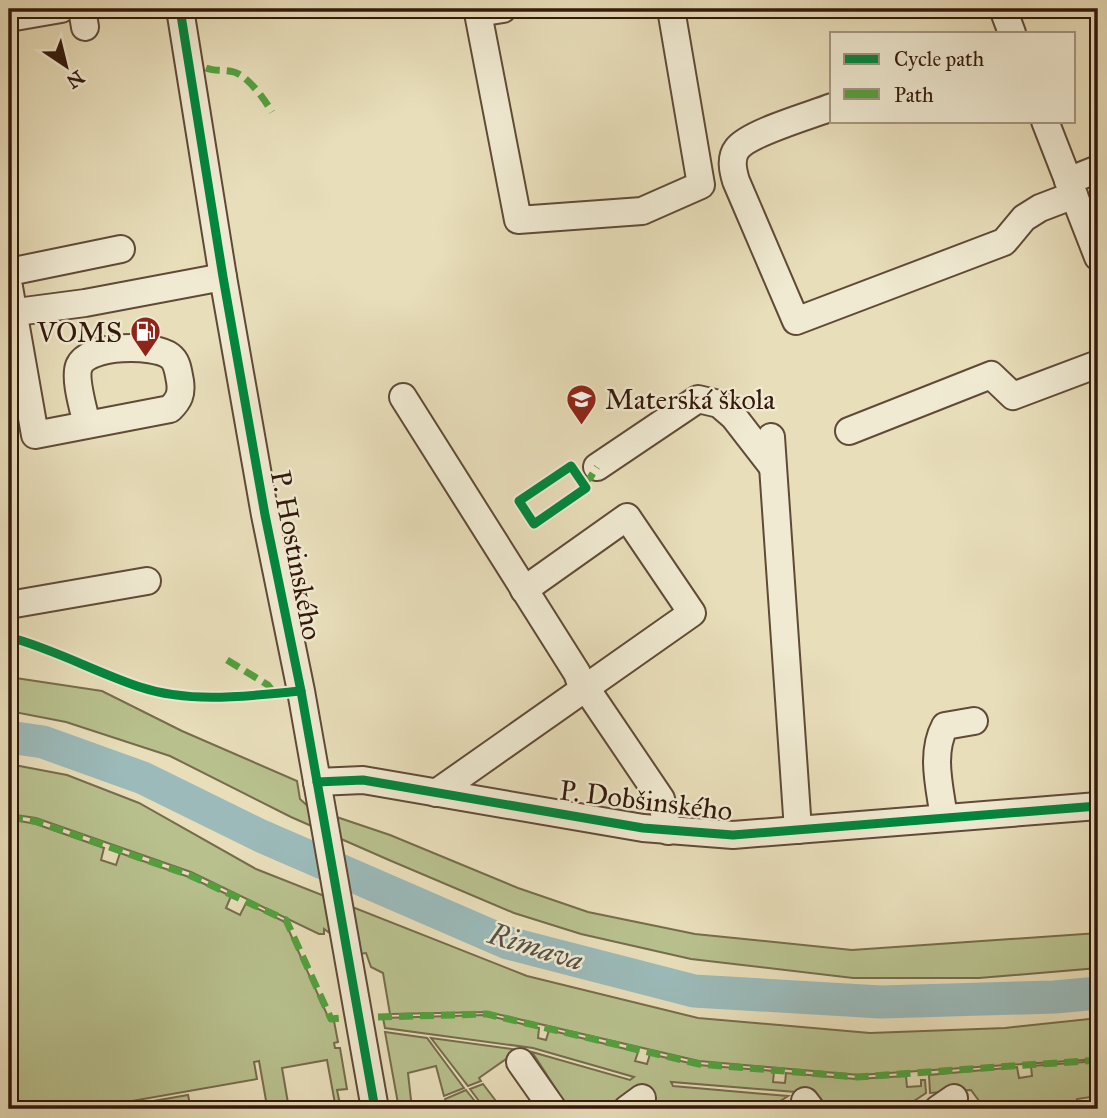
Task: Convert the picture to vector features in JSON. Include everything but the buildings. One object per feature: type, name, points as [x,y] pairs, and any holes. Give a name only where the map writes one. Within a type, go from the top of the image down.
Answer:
[{"type":"street","points":[[9,18],[61,9]]},
{"type":"street","name":"P. Hostinského","points":[[180,9],[222,277],[375,1109]]},
{"type":"street","points":[[503,9],[478,13],[517,220],[642,211],[701,185],[671,9]]},
{"type":"street","points":[[1003,9],[1012,32]]},
{"type":"street","points":[[830,108],[750,138],[737,148],[733,162],[736,181],[796,321],[1004,242],[1024,218],[1098,169]]},
{"type":"street","points":[[1045,122],[1098,257]]},
{"type":"street","points":[[9,272],[121,249]]},
{"type":"street","points":[[87,425],[35,435],[11,304],[85,303],[222,277]]},
{"type":"street","points":[[849,431],[991,375],[1013,396],[1098,364]]},
{"type":"street","points":[[403,397],[587,693],[661,799],[668,831]]},
{"type":"street","points":[[597,467],[698,399],[719,404],[734,417],[772,466]]},
{"type":"street","points":[[771,437],[797,830]]},
{"type":"street","points":[[436,793],[587,693],[692,613],[627,517],[524,590]]},
{"type":"street","points":[[9,605],[147,581]]},
{"type":"street","points":[[944,818],[937,762],[938,739],[945,726],[974,721]]},
{"type":"street","name":"P. Dobšinského","points":[[318,790],[363,780],[668,831],[733,835],[1098,806]]},
{"type":"street","points":[[520,1062],[553,1109]]},
{"type":"green space","points":[[9,677],[102,691],[182,731],[297,781],[300,799],[310,808],[390,835],[518,888],[588,912],[695,934],[852,950],[1098,933],[1098,968],[979,978],[853,978],[691,959],[581,934],[514,913],[389,860],[291,817],[170,756],[66,722],[9,711]]},
{"type":"green space","points":[[9,764],[67,775],[139,803],[256,869],[527,976],[698,1018],[870,1033],[1005,1028],[1098,1018],[1098,1059],[859,1075],[699,1061],[488,1012],[390,1014],[383,973],[371,967],[366,953],[359,954],[324,929],[324,934],[319,934],[191,872],[36,818],[9,814]]},
{"type":"green space","points":[[9,819],[36,824],[104,848],[101,860],[116,865],[120,853],[189,877],[231,896],[226,908],[240,915],[246,903],[285,922],[330,1021],[334,1021],[338,1042],[334,1043],[335,1048],[340,1048],[347,1089],[337,1090],[341,1109],[336,1109],[327,1060],[282,1068],[288,1103],[267,1106],[259,1061],[254,1062],[257,1079],[126,1102],[127,1109],[9,1109]]},
{"type":"green space","points":[[486,1015],[539,1028],[538,1038],[546,1040],[549,1030],[638,1052],[635,1061],[647,1064],[650,1054],[698,1065],[774,1071],[773,1082],[785,1083],[786,1073],[856,1079],[906,1076],[907,1087],[921,1086],[921,1080],[925,1080],[926,1093],[902,1109],[820,1109],[808,1093],[671,1082],[673,1086],[788,1096],[768,1109],[652,1109],[649,1106],[569,1109],[532,1052],[630,1080],[634,1077],[533,1048],[385,1028],[383,1018]]},
{"type":"green space","points":[[385,1032],[427,1038],[464,1088],[444,1096],[436,1066],[408,1073],[412,1109],[399,1109]]},
{"type":"green space","points":[[431,1038],[519,1050],[479,1078],[481,1081],[468,1086]]},
{"type":"green space","points":[[1098,1061],[1098,1096],[1077,1099],[1079,1109],[985,1109],[971,1090],[930,1093],[929,1075],[1017,1067],[1019,1078],[1032,1076],[1031,1066]]},
{"type":"green space","points":[[483,1084],[502,1109],[485,1109],[470,1089]]},
{"type":"green space","points":[[466,1090],[481,1109],[447,1109],[445,1099]]},
{"type":"green space","points":[[188,1095],[191,1109],[131,1109],[130,1105]]},
{"type":"waterway","name":"Rimava","points":[[9,737],[43,742],[143,778],[261,836],[508,943],[694,991],[881,1002],[1055,997],[1098,993]]},
{"type":"marked path","points":[[206,68],[239,74],[256,89],[272,112]]},
{"type":"marked path","points":[[583,483],[597,467]]},
{"type":"marked path","points":[[227,660],[268,685],[274,693]]},
{"type":"marked path","points":[[9,817],[35,821],[189,875],[286,920],[331,1019],[342,1018]]},
{"type":"marked path","points":[[378,1017],[487,1014],[699,1064],[857,1077],[1098,1060]]},
{"type":"cycle path","points":[[180,9],[265,515],[301,691],[375,1109]]},
{"type":"cycle path","points":[[571,466],[586,488],[534,524],[519,501],[571,466]]},
{"type":"cycle path","points":[[9,637],[159,692],[220,697],[301,691]]},
{"type":"cycle path","points":[[317,782],[363,780],[643,828],[733,835],[1098,806]]},
{"type":"place","name":"VOMS","points":[[145,359]]},
{"type":"place","name":"Materská škola","points":[[582,426]]}]
